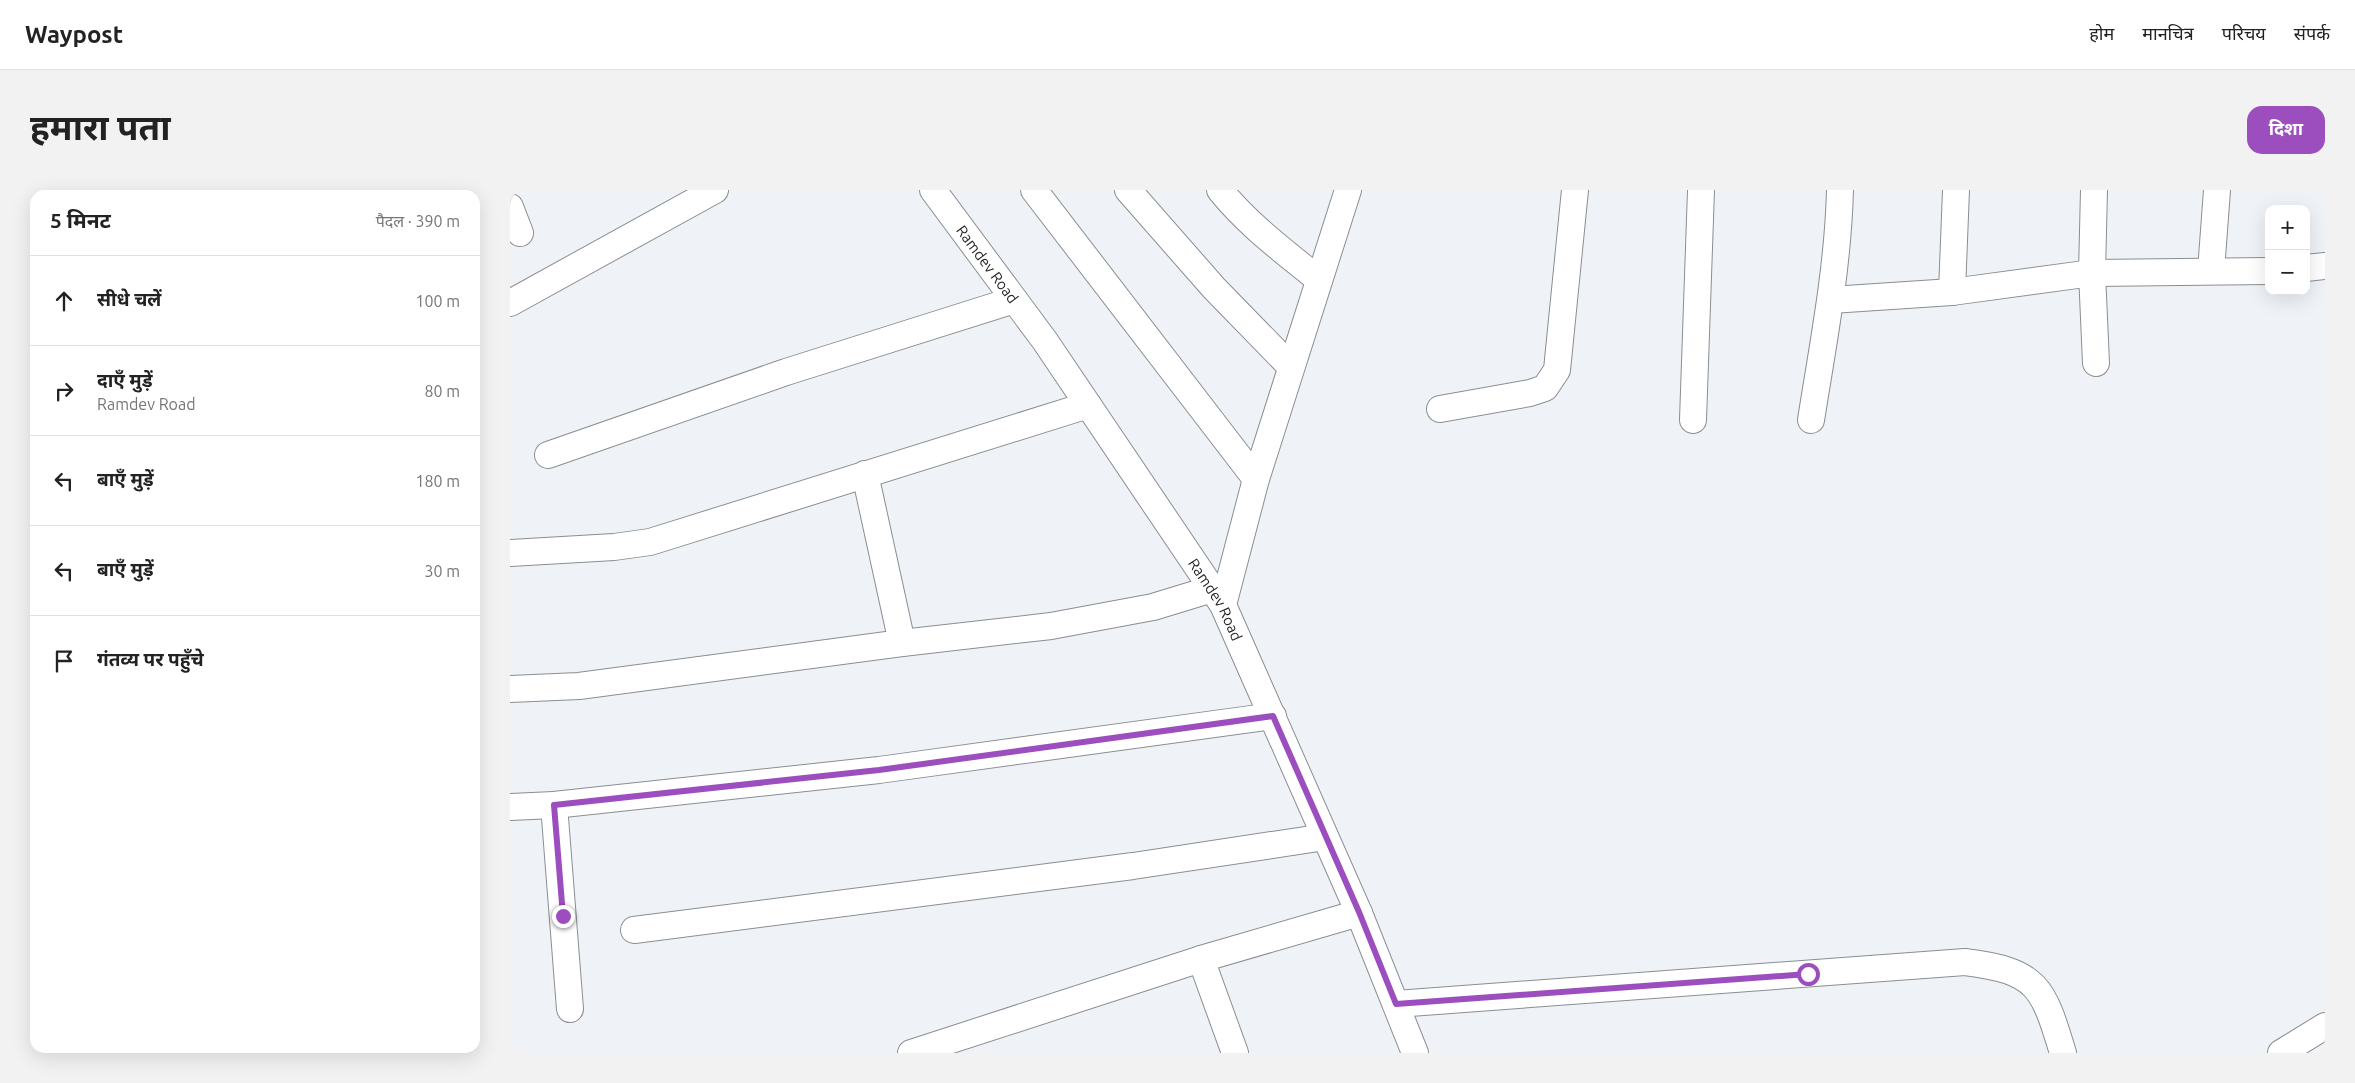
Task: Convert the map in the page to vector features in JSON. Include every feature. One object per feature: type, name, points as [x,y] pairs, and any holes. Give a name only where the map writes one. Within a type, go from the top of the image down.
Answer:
[{"type":"street","points":[[510,303],[715,190]]},
{"type":"street","name":"Ramdev Road","points":[[933,190],[1088,405],[1218,597],[1273,716],[1359,912],[1415,1053]]},
{"type":"street","points":[[1034,190],[1256,478]]},
{"type":"street","points":[[1128,190],[1214,288],[1291,367]]},
{"type":"street","points":[[1220,190],[1234,208],[1319,280]]},
{"type":"street","points":[[510,689],[579,686],[902,643],[1051,626],[1218,597],[1348,190]]},
{"type":"street","points":[[1440,409],[1530,393],[1545,388],[1551,381],[1557,370],[1575,190]]},
{"type":"street","points":[[1693,420],[1701,190]]},
{"type":"street","points":[[1811,420],[1831,300],[1839,235],[1840,190]]},
{"type":"street","points":[[1952,292],[1956,190]]},
{"type":"street","points":[[2094,190],[2092,273],[2096,363]]},
{"type":"street","points":[[2211,271],[2217,190]]},
{"type":"street","points":[[510,207],[520,233]]},
{"type":"street","points":[[2310,268],[2325,266]]},
{"type":"street","points":[[1831,300],[1952,292],[2092,273],[2265,271]]},
{"type":"street","points":[[548,454],[786,372],[1014,300]]},
{"type":"street","points":[[510,553],[614,547],[650,542],[1088,405]]},
{"type":"street","points":[[865,474],[902,643]]},
{"type":"street","points":[[510,807],[554,805],[879,770],[1273,716]]},
{"type":"street","points":[[554,805],[570,1009]]},
{"type":"street","points":[[634,930],[1132,866],[1326,837]]},
{"type":"street","points":[[911,1053],[1201,960],[1359,912]]},
{"type":"street","points":[[1201,960],[1235,1053]]},
{"type":"street","points":[[1396,1004],[1966,962],[1998,966],[2024,977],[2041,992],[2052,1016],[2064,1053]]},
{"type":"street","points":[[2281,1053],[2325,1026]]},
{"type":"route","points":[[563,916],[554,805],[879,770],[1273,716],[1359,912],[1396,1004],[1808,974]]}]
